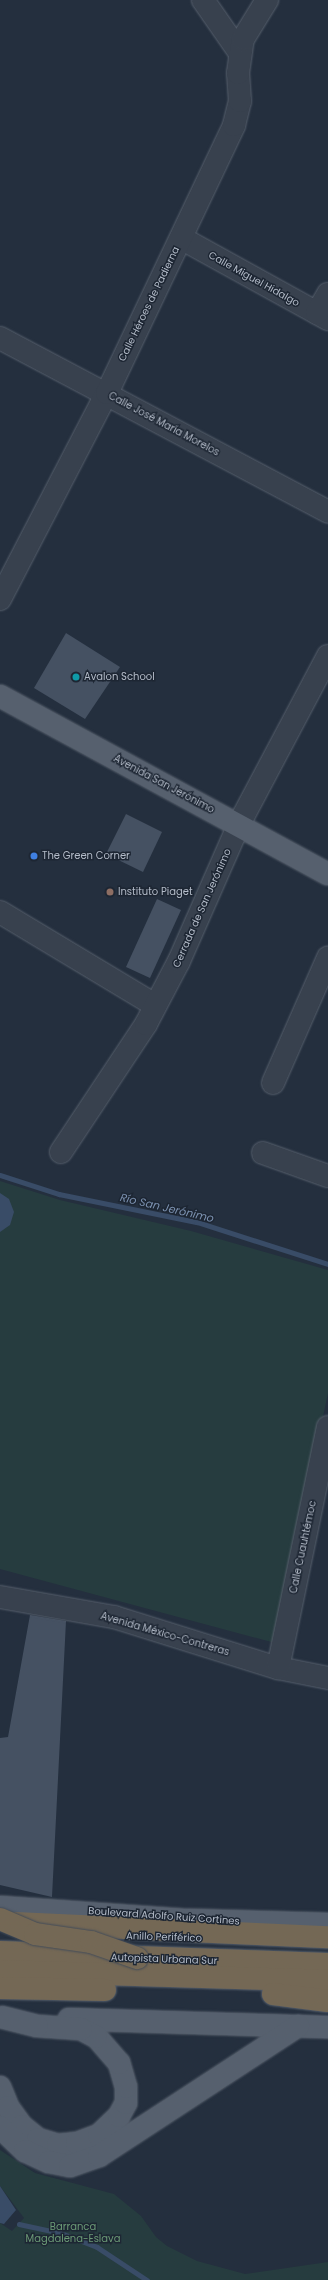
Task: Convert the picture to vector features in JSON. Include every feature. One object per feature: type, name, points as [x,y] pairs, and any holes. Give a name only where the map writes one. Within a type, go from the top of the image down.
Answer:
[{"type":"highway","points":[[2,1911],[328,1937]]},
{"type":"highway","points":[[2,1911],[35,1934],[91,1942],[137,1958]]},
{"type":"highway","name":"Anillo Periférico","points":[[0,1932],[328,1944]]},
{"type":"highway","name":"Autopista Urbana Sur","points":[[0,1952],[328,1964]]},
{"type":"highway","name":"Autopista Urbana Sur","points":[[0,1971],[328,1981]]},
{"type":"highway","points":[[0,1988],[328,1996]]},
{"type":"highway","points":[[273,1994],[328,2001]]},
{"type":"main road","name":"Avenida San Jerónimo","points":[[0,696],[239,824],[328,874]]},
{"type":"main road","name":"Boulevard Adolfo Ruiz Cortines","points":[[2,1911],[188,1920],[328,1924]]},
{"type":"main road","points":[[1,2017],[328,2027]]},
{"type":"main road","points":[[0,2087],[8,2107],[22,2126],[38,2139],[58,2145],[77,2143],[99,2135],[119,2116],[126,2103],[126,2087],[115,2056],[87,2032],[37,2026],[1,2017]]},
{"type":"main road","points":[[0,2127],[25,2151],[49,2162],[70,2166],[99,2156],[298,2026]]},
{"type":"street","points":[[203,0],[240,53]]},
{"type":"street","name":"Calle Héroes de Padierna","points":[[0,599],[107,393],[234,125],[240,101],[240,53],[249,26],[267,0]]},
{"type":"street","name":"Calle Miguel Hidalgo","points":[[181,238],[323,316]]},
{"type":"street","points":[[323,316],[328,294]]},
{"type":"street","name":"Calle José María Morelos","points":[[0,338],[107,393],[328,512]]},
{"type":"street","name":"Cerrada de San Jerónimo","points":[[61,1152],[146,1024],[179,962],[239,824],[328,656]]},
{"type":"street","points":[[0,912],[155,1005]]},
{"type":"street","points":[[273,1083],[328,958]]},
{"type":"street","points":[[263,1153],[328,1176]]},
{"type":"street","name":"Calle Cuauhtémoc","points":[[278,1668],[328,1427]]},
{"type":"street","name":"Avenida México-Contreras","points":[[0,1597],[114,1617],[278,1668],[328,1678]]},
{"type":"green space","points":[[0,1181],[60,1200],[191,1231],[328,1270],[328,1393],[275,1643],[0,1569]]},
{"type":"green space","name":"Barranca Magdalena-Eslava","points":[[0,2150],[35,2173],[114,2194],[141,2216],[156,2237],[167,2246],[197,2261],[245,2274],[328,2262],[328,2280],[0,2280],[0,2223],[12,2231],[24,2218],[0,2186]]},
{"type":"water","points":[[0,1193],[9,1199],[14,1212],[10,1225],[0,1232]]},
{"type":"water","points":[[0,2186],[16,2210],[4,2224],[0,2223]]},
{"type":"building","name":"Avalon School","points":[[66,633],[120,667],[85,719],[34,688]]},
{"type":"building","name":"Instituto Piaget","points":[[126,814],[162,832],[143,872],[106,854]]},
{"type":"building","name":"Instituto Piaget","points":[[157,899],[181,910],[150,978],[126,967]]},
{"type":"building","points":[[30,1615],[66,1621],[52,1897],[0,1885],[0,1738],[8,1737]]},
{"type":"waterway","name":"Río San Jerónimo","points":[[0,1175],[59,1194],[197,1222],[328,1264]]},
{"type":"waterway","points":[[19,2224],[61,2233],[97,2247],[147,2280]]},
{"type":"place","name":"Avalon School","points":[[76,677]]},
{"type":"place","name":"The Green Corner","points":[[34,856]]},
{"type":"place","name":"Instituto Piaget","points":[[110,892]]}]
